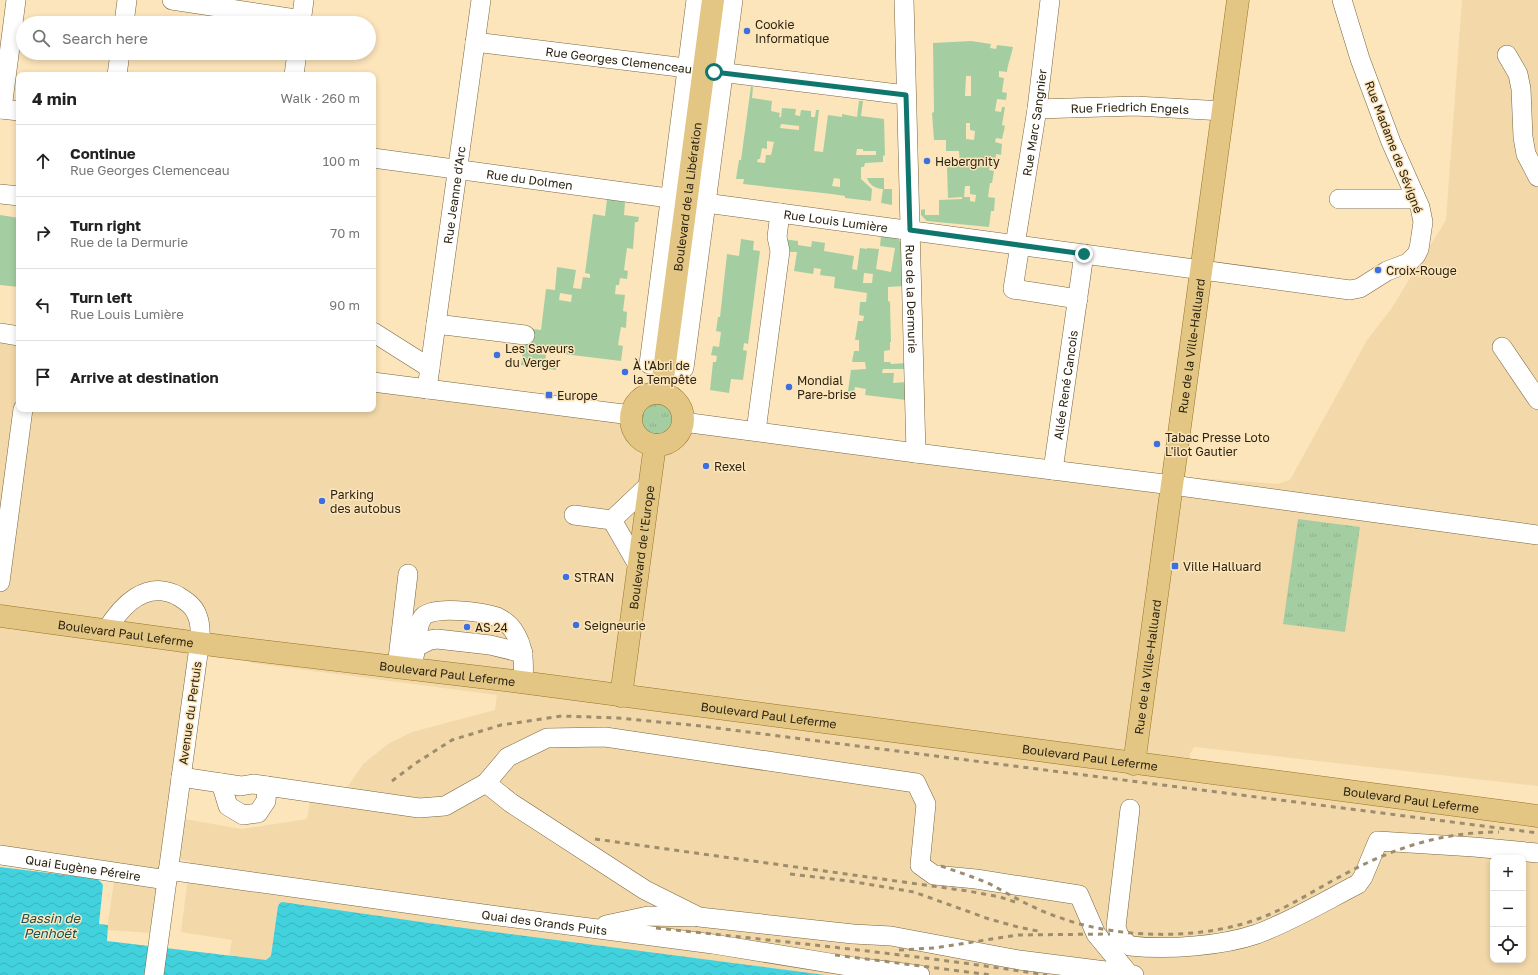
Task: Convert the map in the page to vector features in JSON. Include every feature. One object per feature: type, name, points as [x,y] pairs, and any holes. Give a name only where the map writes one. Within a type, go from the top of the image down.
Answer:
[{"type":"main road","name":"Boulevard de la Libération","points":[[661,392],[688,200],[713,0]]},
{"type":"main road","name":"Rue de la Ville-Halluard","points":[[1134,764],[1238,0]]},
{"type":"main road","points":[[661,392],[672,397],[680,406],[684,422],[677,437],[663,445],[654,446],[641,440],[636,435],[633,429],[631,415],[633,407],[642,398],[653,393],[661,392]]},
{"type":"main road","name":"Boulevard de l'Europe","points":[[621,696],[654,446]]},
{"type":"main road","name":"Boulevard Paul Leferme","points":[[0,616],[1538,816]]},
{"type":"street","points":[[7,110],[16,0]]},
{"type":"street","points":[[125,16],[127,0]]},
{"type":"street","points":[[172,0],[271,16]]},
{"type":"street","points":[[302,16],[304,0]]},
{"type":"street","name":"Rue Jeanne d'Arc","points":[[427,389],[481,0]]},
{"type":"street","points":[[696,0],[705,70]]},
{"type":"street","points":[[705,70],[733,0]]},
{"type":"street","name":"Rue de la Dermurie","points":[[904,0],[916,453]]},
{"type":"street","name":"Rue Marc Sangnier","points":[[1050,0],[1013,289],[1078,299]]},
{"type":"street","name":"Rue Madame de Sévigné","points":[[1342,0],[1360,59],[1388,135],[1420,207],[1423,222],[1419,249]]},
{"type":"street","name":"Rue Georges Clemenceau","points":[[475,42],[906,95]]},
{"type":"street","points":[[1507,55],[1518,74],[1521,89],[1523,137],[1526,154],[1538,177]]},
{"type":"street","points":[[117,72],[119,60]]},
{"type":"street","points":[[294,72],[296,60]]},
{"type":"street","name":"Rue Friedrich Engels","points":[[1037,109],[1136,106],[1223,111]]},
{"type":"street","name":"Rue du Dolmen","points":[[376,158],[688,200]]},
{"type":"street","points":[[0,194],[16,196]]},
{"type":"street","points":[[1339,198],[1408,199],[1415,196]]},
{"type":"street","name":"Rue Louis Lumière","points":[[688,200],[1350,290],[1360,288],[1387,271],[1408,263],[1416,255],[1419,249]]},
{"type":"street","points":[[756,432],[780,251],[777,237],[780,213]]},
{"type":"street","name":"Allée René Cancois","points":[[1053,470],[1084,254]]},
{"type":"street","points":[[436,324],[524,335]]},
{"type":"street","points":[[0,333],[16,336]]},
{"type":"street","points":[[376,334],[430,368]]},
{"type":"street","points":[[1502,347],[1538,400]]},
{"type":"street","points":[[376,382],[631,415]]},
{"type":"street","points":[[0,582],[23,412]]},
{"type":"street","points":[[684,422],[1172,485],[1538,536]]},
{"type":"street","points":[[612,520],[649,485]]},
{"type":"street","points":[[574,515],[612,520]]},
{"type":"street","points":[[612,520],[639,567]]},
{"type":"street","points":[[404,668],[408,574]]},
{"type":"street","name":"Avenue du Pertuis","points":[[106,630],[120,610],[133,598],[147,592],[159,591],[173,594],[188,602],[197,615],[200,630],[154,975]]},
{"type":"street","points":[[404,668],[416,647],[418,629],[423,617],[429,612],[455,611],[484,614],[504,621],[513,630],[517,637],[523,653],[523,683]]},
{"type":"street","points":[[416,647],[430,640],[437,639],[490,645],[523,653]]},
{"type":"street","points":[[181,778],[241,786],[253,784],[419,808],[445,806],[486,783],[508,757],[547,738],[605,737],[916,783],[926,804],[920,865],[934,875],[976,879],[1079,895],[1096,934],[1132,975]]},
{"type":"street","points":[[221,783],[228,806],[243,815],[258,813],[266,801],[267,786]]},
{"type":"street","points":[[486,783],[511,803],[645,890],[699,918]]},
{"type":"street","points":[[1130,809],[1116,927],[1119,936],[1130,946],[1179,947],[1220,942],[1256,934],[1289,920],[1358,884],[1363,877],[1378,842],[1474,847],[1538,853]]},
{"type":"street","name":"Quai Eugène Péreire","points":[[0,855],[168,875]]},
{"type":"street","name":"Quai des Grands Puits","points":[[168,875],[713,944],[854,967],[920,975]]},
{"type":"street","points":[[592,928],[648,916],[699,918],[853,934],[891,936],[1019,960],[1132,975]]},
{"type":"shaded area","points":[[1462,0],[1538,0],[1538,786],[1194,747],[1190,754],[1188,782],[1538,826],[1538,975],[163,975],[167,949],[229,956],[232,940],[181,932],[190,861],[178,859],[184,819],[242,829],[307,819],[313,783],[346,789],[363,764],[388,744],[412,732],[495,710],[497,695],[253,663],[193,644],[151,933],[107,930],[116,867],[0,852],[0,333],[16,336],[16,412],[376,412],[376,388],[424,395],[1184,477],[1277,484],[1290,480],[1367,340],[1391,309],[1446,220]]},
{"type":"green space","points":[[971,41],[991,44],[990,48],[996,49],[997,45],[1013,47],[1007,72],[999,71],[999,77],[1004,78],[1002,92],[1007,93],[1006,100],[997,99],[995,111],[1001,112],[1002,107],[1005,107],[1002,125],[1005,126],[1002,139],[996,138],[995,142],[1002,144],[1001,155],[996,154],[995,167],[990,165],[989,170],[994,171],[988,197],[995,198],[994,211],[991,211],[989,227],[927,221],[921,215],[921,210],[925,209],[925,215],[939,215],[939,200],[962,199],[962,197],[948,198],[947,167],[960,166],[959,151],[946,151],[946,140],[934,140],[932,113],[934,112],[933,43]],"holes":[[[966,76],[971,76],[971,96],[965,96]],[[966,123],[970,123],[970,130],[975,131],[974,140],[966,139]],[[965,186],[970,186],[970,194],[976,195],[975,202],[970,201],[970,197],[964,197]]]},
{"type":"green space","points":[[751,86],[753,87],[752,98],[772,101],[771,111],[780,113],[779,117],[781,117],[782,108],[796,109],[795,115],[800,116],[801,110],[811,111],[811,117],[815,117],[816,110],[819,110],[814,151],[823,152],[828,115],[842,117],[842,114],[857,117],[859,101],[863,101],[861,116],[884,119],[885,155],[883,156],[883,162],[865,163],[864,167],[861,167],[861,179],[872,189],[871,201],[845,198],[845,196],[832,194],[743,184],[744,179],[736,179],[739,160],[741,160]],"holes":[[[781,124],[799,126],[799,130],[780,128]],[[767,141],[774,142],[771,155],[766,155],[765,163],[757,162],[758,159],[760,159],[762,148],[767,149]],[[857,149],[863,149],[863,151],[876,151],[876,155],[856,155]],[[834,178],[840,179],[840,187],[832,186]]]},
{"type":"green space","points":[[867,178],[884,178],[884,189],[892,189],[892,205],[881,203],[883,189],[873,186],[869,183]]},
{"type":"green space","points":[[607,199],[625,202],[624,215],[639,217],[638,222],[635,222],[633,249],[627,248],[624,270],[628,271],[627,279],[620,278],[619,285],[616,285],[615,294],[625,295],[623,311],[627,312],[626,328],[621,327],[618,345],[623,346],[621,361],[564,354],[565,349],[543,346],[541,354],[546,355],[545,364],[556,366],[556,370],[521,365],[526,328],[541,330],[546,289],[555,290],[557,267],[576,270],[573,288],[581,289],[583,277],[590,278],[590,274],[585,273],[593,214],[605,216]],"holes":[[[560,293],[572,295],[571,302],[559,300]]]},
{"type":"green space","points":[[0,215],[16,218],[16,287],[0,285]]},
{"type":"green space","points":[[881,236],[897,238],[902,243],[904,286],[888,287],[891,342],[890,350],[884,351],[884,362],[890,362],[891,364],[906,363],[906,369],[883,369],[882,373],[894,373],[893,383],[906,382],[906,400],[865,395],[866,389],[855,387],[854,392],[848,391],[851,370],[866,369],[865,362],[852,362],[854,351],[859,351],[859,340],[855,340],[858,321],[863,321],[864,316],[859,315],[860,302],[866,302],[867,293],[834,288],[835,277],[820,275],[821,269],[814,268],[813,274],[794,271],[797,252],[785,252],[783,239],[798,241],[798,245],[811,247],[812,241],[825,243],[824,251],[854,256],[852,269],[857,270],[860,248],[879,249],[876,269],[891,272],[895,248],[880,246]],"holes":[[[864,273],[873,274],[872,283],[863,283]]]},
{"type":"green space","points":[[741,239],[754,241],[753,250],[760,251],[748,344],[744,343],[743,350],[747,351],[743,380],[731,379],[729,393],[710,390],[713,362],[716,362],[717,356],[711,355],[713,346],[719,347],[721,332],[716,331],[718,317],[720,317],[727,254],[739,256]]},
{"type":"green space","points":[[654,399],[662,399],[672,404],[676,411],[676,425],[672,432],[662,437],[654,437],[644,432],[642,429],[639,422],[639,414],[644,404],[647,402]]},
{"type":"green space","points":[[1298,519],[1360,527],[1345,632],[1283,624]]},
{"type":"water","name":"Bassin de Penhoët","points":[[0,867],[98,879],[103,885],[99,924],[108,925],[107,941],[266,960],[271,956],[278,906],[282,902],[456,927],[825,975],[0,975]]},
{"type":"railway","points":[[392,781],[416,763],[452,740],[501,725],[562,716],[618,718],[701,726],[1538,833]]},
{"type":"railway","points":[[941,866],[990,884],[1040,910],[1082,925],[1136,933],[1191,933],[1218,930],[1268,915],[1362,865],[1418,843],[1458,835],[1499,832]]},
{"type":"railway","points":[[595,839],[968,891],[1000,897],[1015,902]]},
{"type":"railway","points":[[790,874],[849,881],[914,892],[989,919],[1038,931]]},
{"type":"railway","points":[[656,928],[901,955],[1047,975]]},
{"type":"railway","points":[[899,950],[934,948],[1018,935],[1110,934]]},
{"type":"railway","points":[[835,955],[991,975]]},
{"type":"place","name":"Cookie Informatique","points":[[747,31]]},
{"type":"place","name":"Hebergnity","points":[[927,161]]},
{"type":"place","name":"Croix-Rouge","points":[[1378,270]]},
{"type":"place","name":"Les Saveurs du Verger","points":[[497,355]]},
{"type":"place","name":"À l'Abri de la Tempête","points":[[625,372]]},
{"type":"place","name":"Mondial Pare-brise","points":[[789,387]]},
{"type":"place","name":"Europe","points":[[549,395]]},
{"type":"place","name":"Tabac Presse Loto L'ilot Gautier","points":[[1157,444]]},
{"type":"place","name":"Rexel","points":[[706,466]]},
{"type":"place","name":"Parking des autobus","points":[[322,501]]},
{"type":"place","name":"Ville Halluard","points":[[1175,566]]},
{"type":"place","name":"STRAN","points":[[566,577]]},
{"type":"place","name":"Seigneurie","points":[[576,625]]},
{"type":"place","name":"AS 24","points":[[467,627]]},
{"type":"route","points":[[714,72],[906,95],[910,230],[1084,254]]}]
